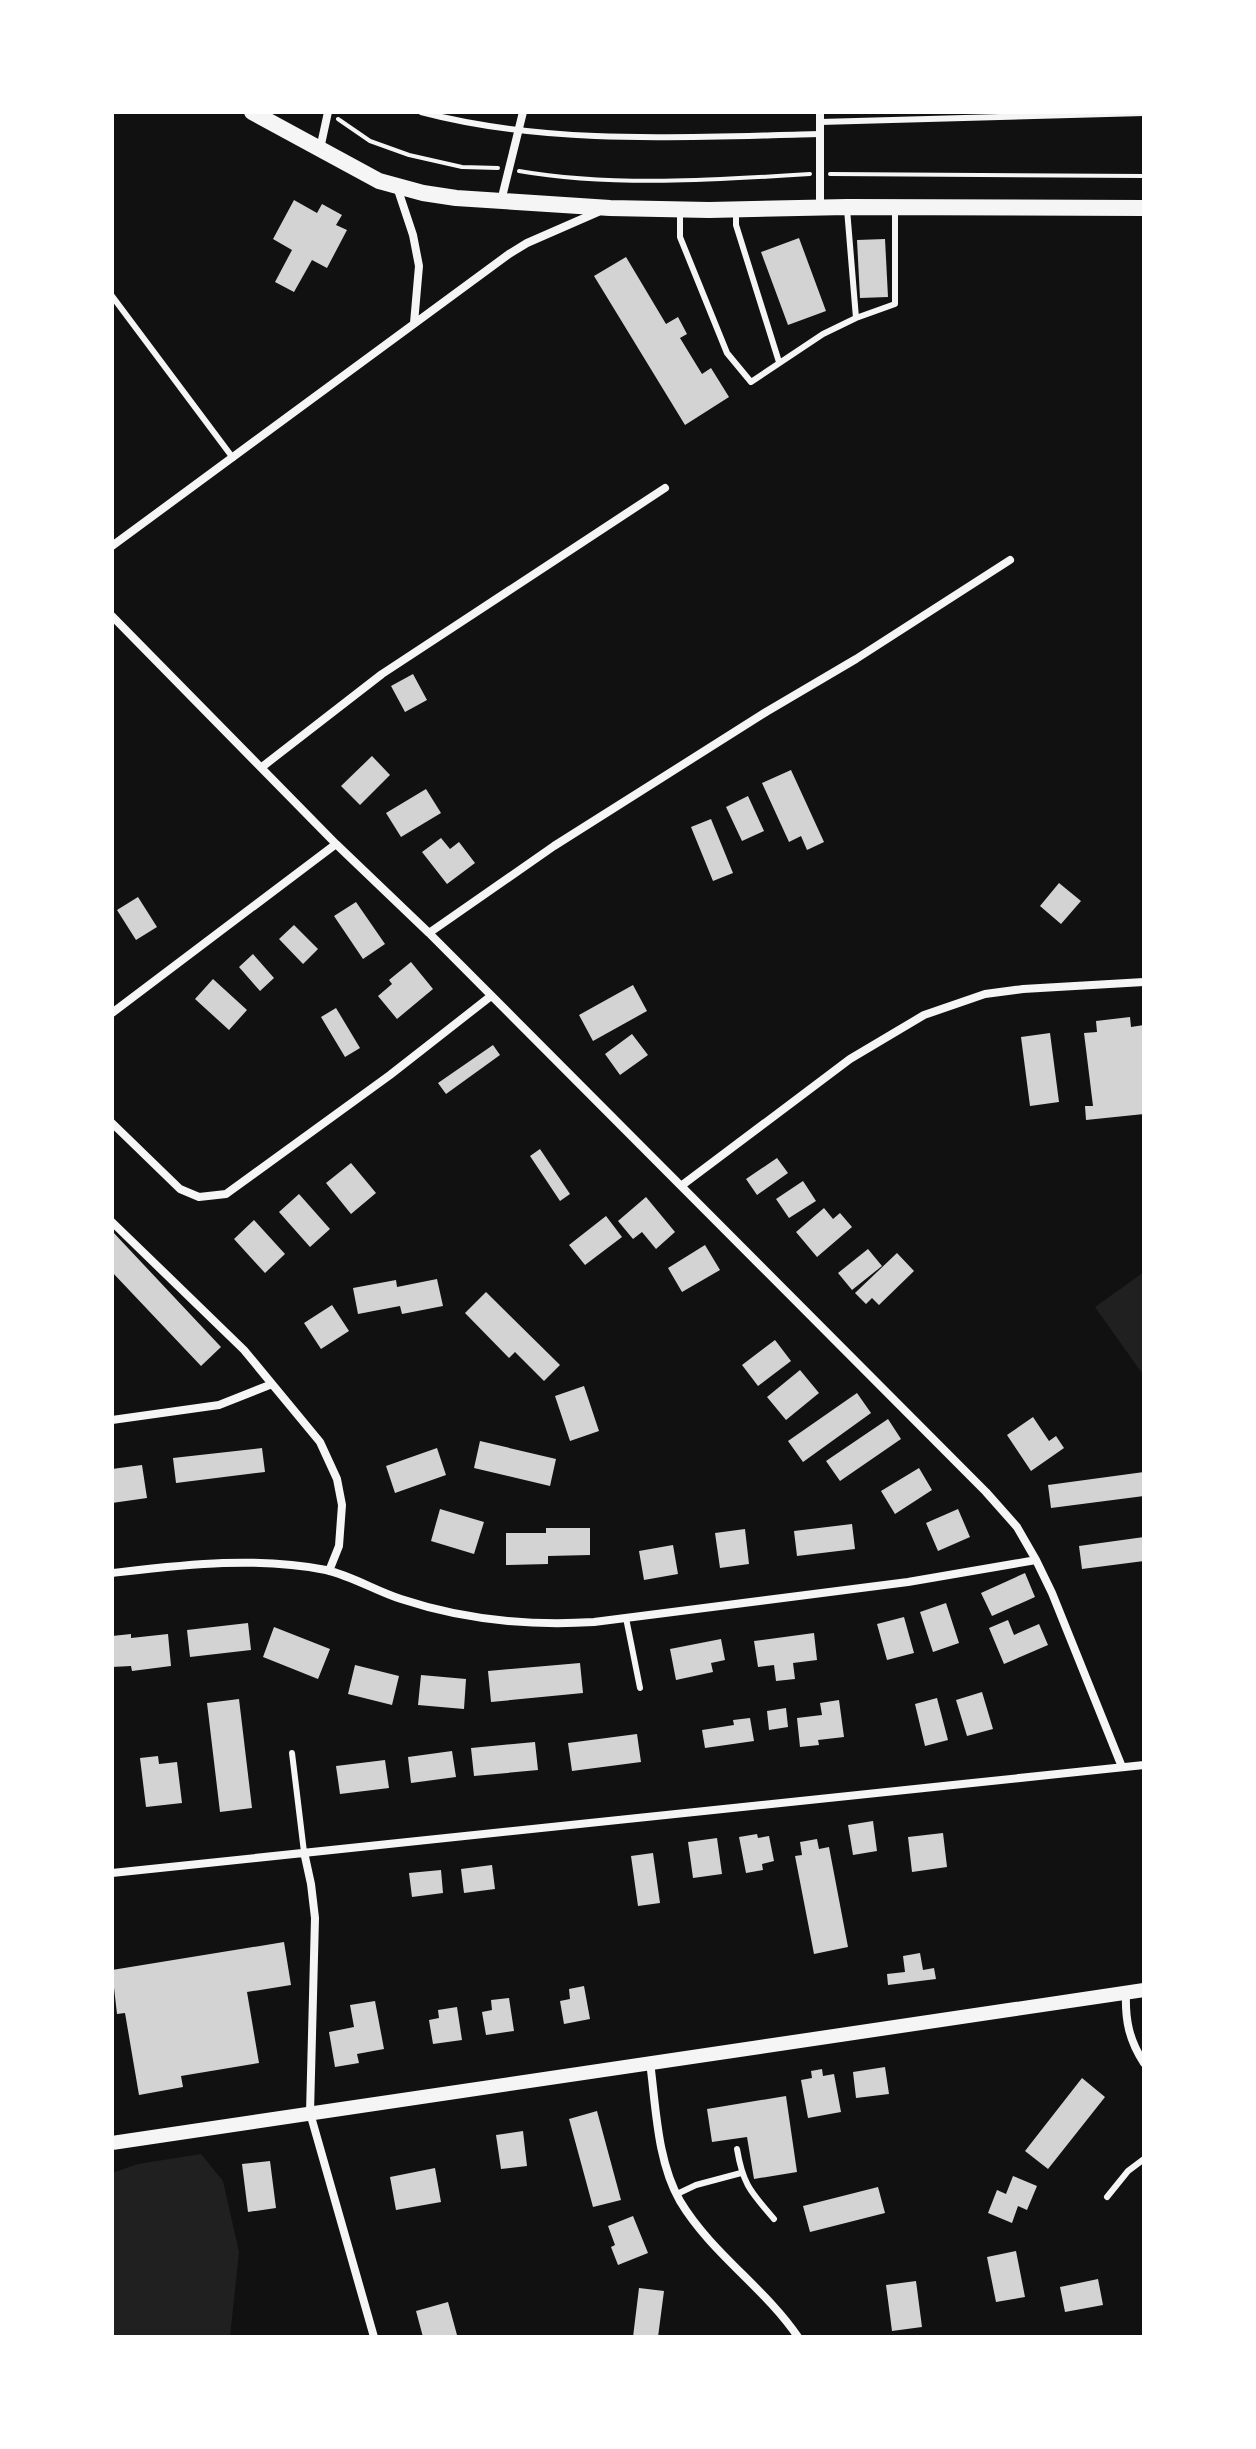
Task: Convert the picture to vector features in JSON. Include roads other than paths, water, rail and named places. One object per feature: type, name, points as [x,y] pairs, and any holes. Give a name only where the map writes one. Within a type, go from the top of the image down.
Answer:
[{"type":"main road","points":[[252,112],[379,181],[423,193],[501,202],[680,209],[1144,208]]},
{"type":"street","points":[[320,150],[328,112]]},
{"type":"street","points":[[501,202],[523,112]]},
{"type":"street","points":[[820,117],[820,207]]},
{"type":"street","points":[[396,185],[413,235],[419,266],[414,323]]},
{"type":"street","points":[[112,546],[527,243],[610,208]]},
{"type":"street","points":[[262,767],[382,674],[665,488]]},
{"type":"street","points":[[429,933],[554,846],[1010,560]]},
{"type":"street","points":[[112,616],[336,844],[429,933],[986,1492],[1017,1527],[1052,1593],[1122,1767]]},
{"type":"street","points":[[112,1013],[336,844]]},
{"type":"street","points":[[681,1186],[850,1059],[924,1015],[960,1001],[997,992],[1144,982]]},
{"type":"street","points":[[112,1123],[180,1189],[192,1195],[213,1198],[226,1194],[491,996]]},
{"type":"street","points":[[112,1222],[244,1350],[320,1442],[337,1479],[343,1519],[339,1546],[329,1571]]},
{"type":"street","points":[[112,1420],[219,1405],[272,1384]]},
{"type":"street","points":[[112,1573],[232,1562],[281,1564],[329,1571],[445,1613],[497,1622],[556,1625],[908,1582],[1036,1560]]},
{"type":"street","points":[[112,1873],[1144,1765]]},
{"type":"street","points":[[304,1852],[315,1918],[310,2113],[374,2337]]},
{"type":"street","points":[[112,2143],[1144,1990]]},
{"type":"street","points":[[1126,1993],[1127,2026],[1144,2063]]},
{"type":"street","points":[[650,2062],[664,2160],[677,2194],[694,2221],[798,2337]]},
{"type":"lane","points":[[421,112],[518,131],[642,136],[820,134]]},
{"type":"lane","points":[[820,117],[1144,113]]},
{"type":"lane","points":[[847,207],[856,318]]},
{"type":"lane","points":[[680,209],[680,237],[727,353],[751,382],[823,334],[895,304],[895,207]]},
{"type":"lane","points":[[735,209],[736,225],[779,362]]},
{"type":"lane","points":[[112,296],[233,458]]},
{"type":"lane","points":[[626,1618],[640,1688]]},
{"type":"lane","points":[[292,1753],[304,1852]]},
{"type":"lane","points":[[737,2149],[747,2188],[774,2219]]},
{"type":"lane","points":[[1107,2197],[1128,2171],[1144,2159]]},
{"type":"lane","points":[[677,2194],[696,2185],[741,2173]]}]
